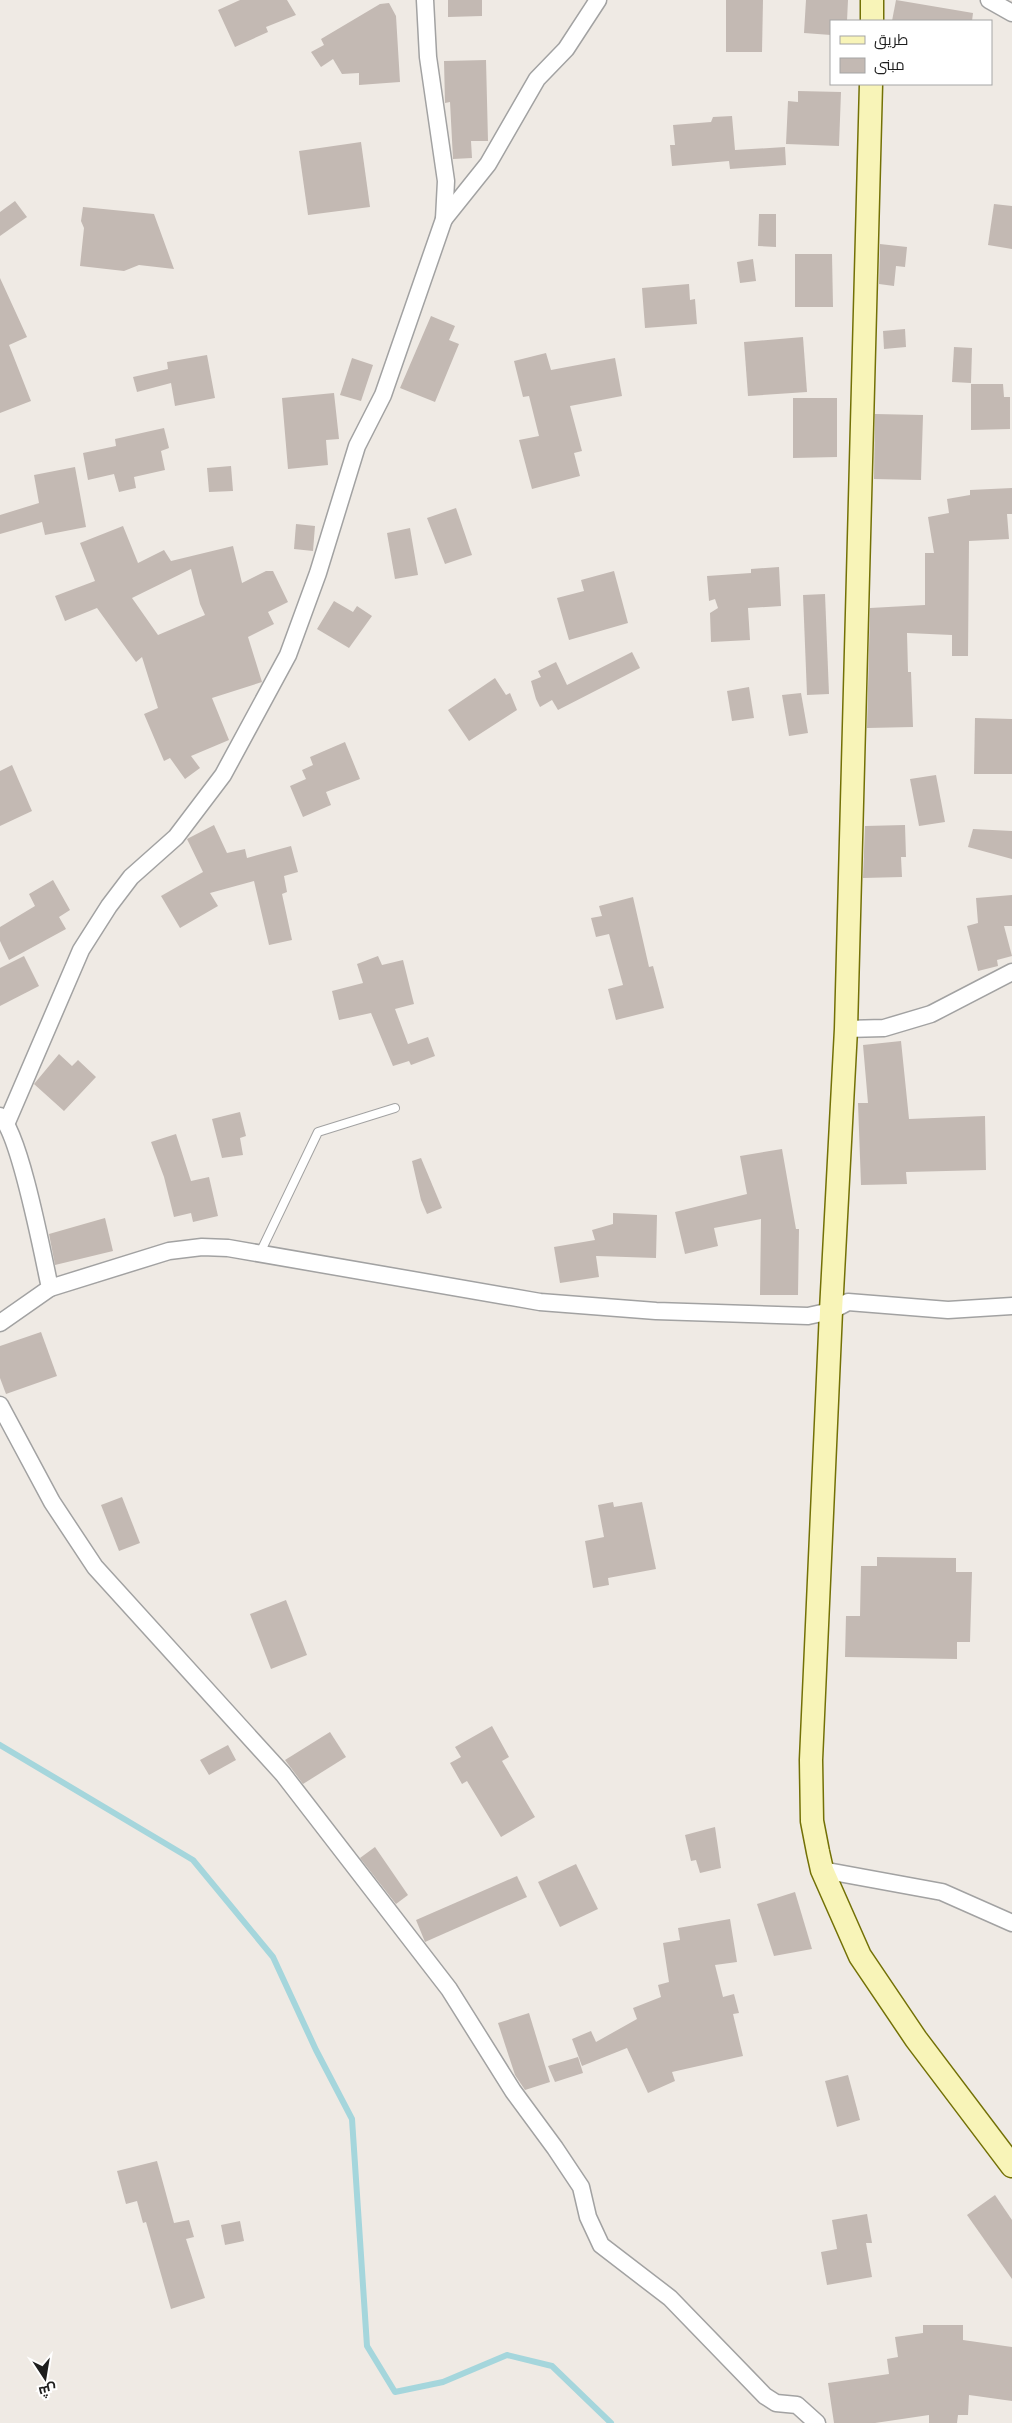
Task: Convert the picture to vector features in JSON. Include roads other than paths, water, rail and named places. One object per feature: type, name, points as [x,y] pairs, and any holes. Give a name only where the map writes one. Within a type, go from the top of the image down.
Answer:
[{"type":"main road","points":[[872,0],[872,20]]},
{"type":"main road","points":[[871,85],[846,1029],[811,1760],[812,1821],[822,1870],[860,1956],[916,2039],[1012,2166]]},
{"type":"street","points":[[50,1288],[20,1160],[3,1119],[81,950],[130,877],[176,837],[223,775],[288,655],[318,573],[357,446],[383,395],[444,219],[446,181],[428,57],[425,0]]},
{"type":"street","points":[[444,219],[488,164],[537,79],[566,48],[598,0]]},
{"type":"street","points":[[989,0],[1012,13]]},
{"type":"street","points":[[846,1029],[884,1028],[931,1014],[1012,972]]},
{"type":"street","points":[[0,1323],[50,1288],[168,1252],[202,1248],[260,1253],[540,1302],[656,1311],[808,1316],[831,1311],[848,1302],[948,1310],[1012,1306]]},
{"type":"street","points":[[0,1405],[52,1502],[94,1567],[283,1774],[449,1989],[513,2091],[581,2187],[588,2217],[601,2245],[670,2298],[765,2396],[776,2404],[798,2405],[817,2423]]},
{"type":"street","points":[[822,1870],[942,1892],[1012,1923]]},
{"type":"lane","points":[[260,1253],[318,1132],[395,1108]]},
{"type":"waterway","points":[[0,1745],[193,1860],[273,1957],[316,2050],[352,2119],[367,2346],[395,2392],[443,2382],[507,2355],[552,2366],[611,2423]]}]
